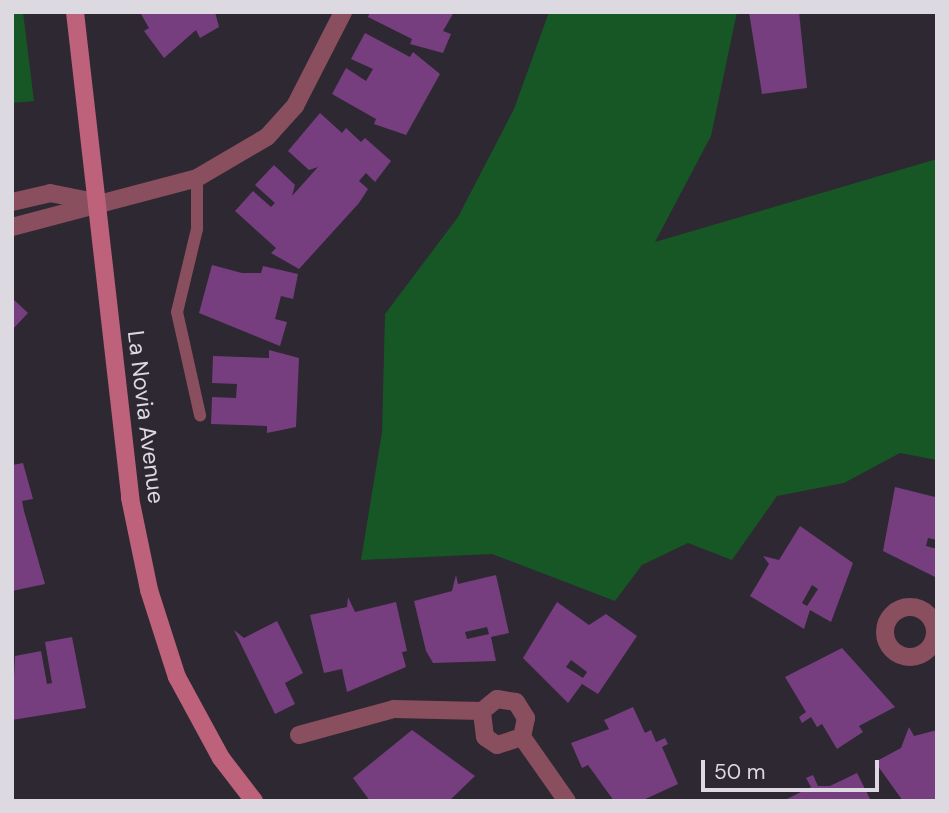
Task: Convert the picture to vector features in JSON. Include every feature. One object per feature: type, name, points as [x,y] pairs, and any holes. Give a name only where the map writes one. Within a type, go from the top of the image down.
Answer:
[{"type":"main road","name":"La Novia Avenue","points":[[75,12],[130,498],[149,590],[177,677],[220,758],[254,801]]},
{"type":"street","points":[[12,227],[95,202],[197,178],[267,137],[295,106],[343,12]]},
{"type":"street","points":[[12,202],[50,193],[95,202]]},
{"type":"street","points":[[299,735],[394,709],[482,711],[497,699],[516,702],[526,718],[522,737],[567,801]]},
{"type":"street","points":[[482,711],[485,737],[497,745],[522,737]]},
{"type":"lane","points":[[197,178],[197,229],[177,312],[201,415]]},
{"type":"green space","points":[[12,12],[23,12],[34,101],[12,103]]},
{"type":"green space","points":[[549,12],[737,12],[711,136],[655,242],[937,159],[937,460],[900,453],[844,483],[777,496],[732,560],[688,543],[642,565],[615,601],[492,554],[361,560],[382,432],[385,314],[458,217],[514,109]]},
{"type":"building","points":[[215,12],[219,27],[200,38],[196,30],[164,58],[144,31],[149,28],[141,14]]},
{"type":"building","points":[[370,12],[454,12],[443,31],[451,34],[443,53],[410,44],[412,39],[368,17]]},
{"type":"building","points":[[749,12],[799,12],[807,88],[762,94]]},
{"type":"building","points":[[365,33],[410,57],[413,52],[440,74],[406,135],[374,124],[376,119],[332,94],[346,68],[366,81],[373,69],[351,59]]},
{"type":"building","points":[[320,113],[342,133],[346,128],[361,142],[365,138],[391,161],[375,182],[366,173],[359,181],[368,189],[359,203],[299,269],[271,253],[276,248],[235,211],[253,191],[271,207],[275,203],[255,185],[274,165],[295,185],[292,196],[318,167],[309,170],[288,151]]},
{"type":"building","points":[[212,265],[242,273],[261,273],[263,266],[298,274],[293,299],[281,296],[275,319],[287,322],[280,346],[199,313]]},
{"type":"building","points":[[12,298],[28,313],[12,330]]},
{"type":"building","points":[[269,350],[299,358],[296,427],[267,433],[267,426],[211,424],[212,397],[236,398],[237,384],[212,383],[213,356],[269,358]]},
{"type":"building","points":[[23,463],[33,499],[22,501],[45,584],[12,591],[12,465]]},
{"type":"building","points":[[895,487],[935,497],[937,493],[937,540],[928,538],[926,546],[937,549],[937,578],[883,551]]},
{"type":"building","points":[[800,526],[853,563],[831,622],[810,610],[804,629],[750,596],[769,564],[763,556],[779,560]],"holes":[[[812,585],[818,589],[807,606],[802,603]]]},
{"type":"building","points":[[456,575],[458,584],[496,575],[509,633],[491,637],[496,661],[433,663],[426,651],[414,601],[452,591]],"holes":[[[487,627],[489,634],[467,639],[465,632]]]},
{"type":"building","points":[[348,597],[355,612],[396,602],[407,651],[402,652],[406,667],[347,692],[342,669],[324,673],[310,615],[347,607]]},
{"type":"building","points":[[557,602],[589,625],[606,614],[637,636],[598,694],[582,684],[568,703],[523,658]],"holes":[[[571,660],[587,672],[583,678],[566,667]]]},
{"type":"building","points":[[277,621],[303,673],[285,683],[295,704],[275,714],[234,630],[244,638]]},
{"type":"building","points":[[72,637],[86,708],[12,720],[15,656],[41,651],[47,684],[52,683],[45,642]]},
{"type":"building","points":[[842,648],[895,707],[859,726],[863,732],[837,749],[822,724],[817,727],[811,717],[802,723],[799,717],[806,712],[785,677]]},
{"type":"building","points":[[633,707],[645,733],[651,730],[656,742],[665,738],[668,744],[662,747],[678,784],[641,801],[614,801],[588,765],[582,768],[571,743],[609,729],[604,720]]},
{"type":"building","points":[[909,727],[914,736],[937,730],[937,801],[903,801],[875,762],[901,748]]},
{"type":"building","points":[[412,730],[475,776],[449,801],[370,801],[353,778]]},
{"type":"building","points":[[857,773],[871,801],[783,801],[811,787],[806,778],[813,775],[818,786],[830,786]]}]
